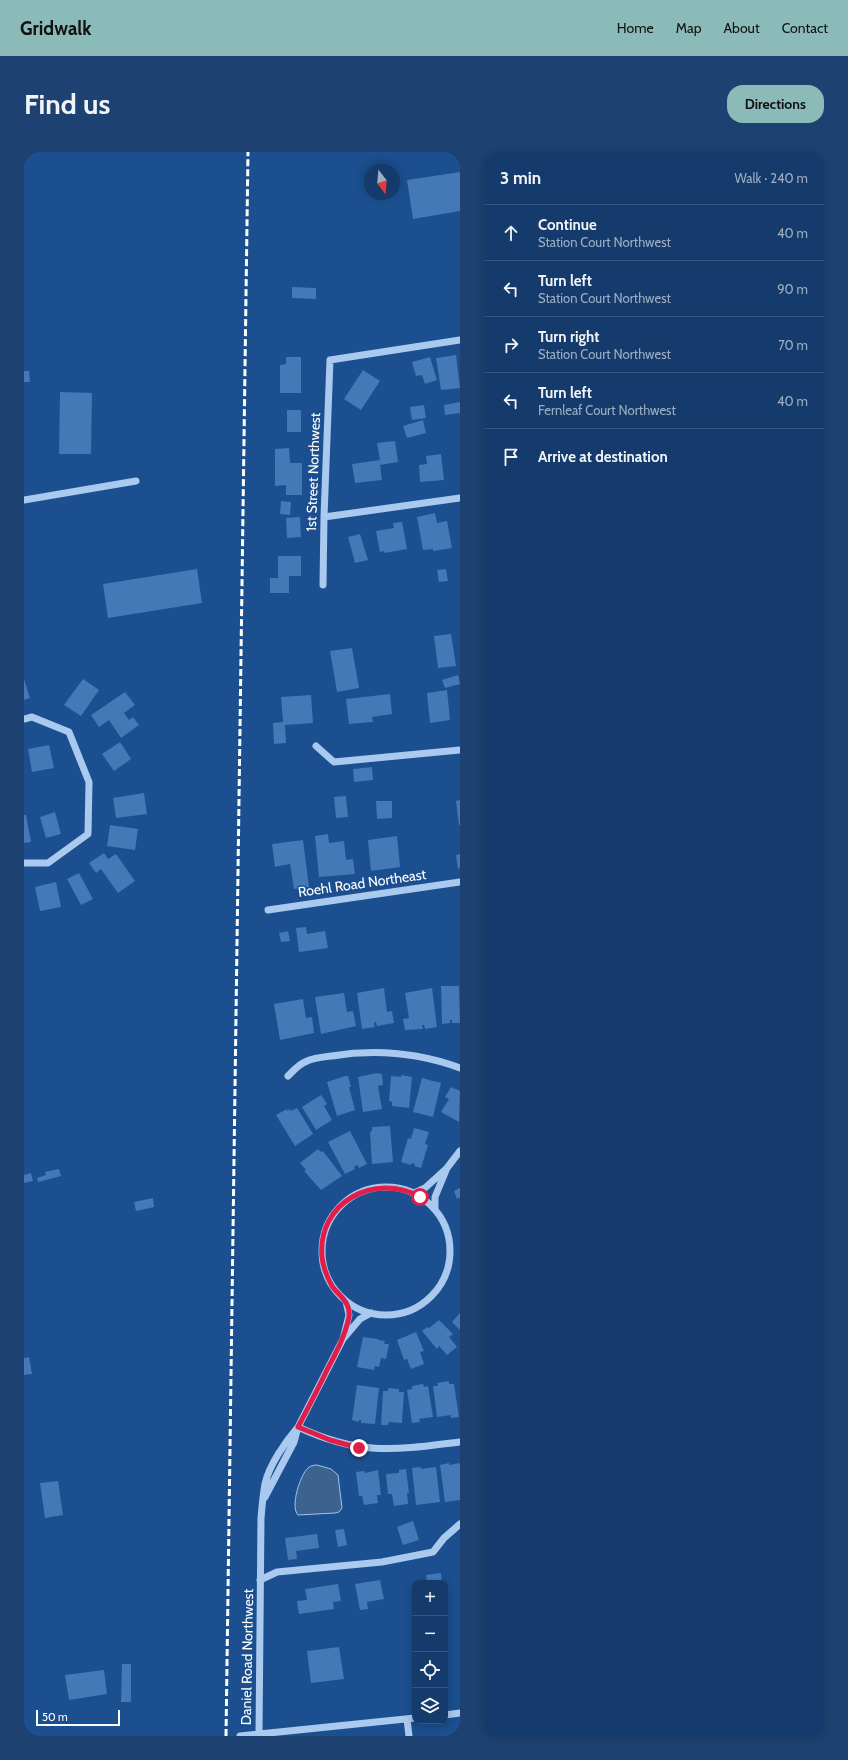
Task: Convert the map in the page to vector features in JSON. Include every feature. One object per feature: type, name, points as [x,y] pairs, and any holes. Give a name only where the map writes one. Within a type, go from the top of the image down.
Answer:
[{"type":"street","name":"1st Street Northwest","points":[[323,585],[330,360],[460,340]]},
{"type":"street","points":[[24,500],[136,482]]},
{"type":"street","points":[[324,517],[460,498]]},
{"type":"street","points":[[24,719],[32,717],[70,732],[89,782],[88,834],[48,863],[24,863]]},
{"type":"street","points":[[316,746],[334,762],[460,750]]},
{"type":"street","name":"Roehl Road Northeast","points":[[268,910],[460,882]]},
{"type":"street","points":[[288,1076],[305,1062],[314,1059],[364,1052],[412,1055],[432,1059],[460,1068]]},
{"type":"street","points":[[414,1193],[425,1188],[447,1168],[460,1151]]},
{"type":"street","points":[[435,1210],[435,1197],[447,1168]]},
{"type":"street","points":[[394,1187],[414,1193],[427,1201],[435,1210],[444,1224],[449,1237],[450,1259],[444,1279],[436,1291],[426,1301],[414,1309],[400,1313],[386,1315],[372,1313],[358,1308],[346,1301],[332,1286],[324,1267],[322,1246],[324,1236],[332,1217],[350,1198],[363,1191],[373,1188],[394,1187]]},
{"type":"street","points":[[343,1340],[349,1315],[346,1301]]},
{"type":"street","points":[[260,1580],[261,1518],[267,1475],[287,1440],[298,1427],[343,1340],[360,1320],[372,1313]]},
{"type":"street","points":[[298,1427],[330,1440],[367,1448],[404,1449],[460,1442]]},
{"type":"street","name":"Daniel Road Northwest","points":[[259,1734],[260,1580],[277,1572],[382,1562],[433,1552],[444,1538],[460,1524]]},
{"type":"street","points":[[448,1715],[460,1713]]},
{"type":"street","points":[[240,1736],[412,1718]]},
{"type":"street","points":[[407,1719],[409,1736]]},
{"type":"water","points":[[317,1465],[331,1469],[338,1475],[342,1508],[339,1512],[335,1513],[298,1515],[295,1505],[299,1484],[308,1468]]},
{"type":"building","points":[[460,172],[460,211],[413,219],[407,180]]},
{"type":"building","points":[[292,287],[316,288],[316,299],[292,298]]},
{"type":"building","points":[[456,355],[460,388],[441,390],[436,358]]},
{"type":"building","points":[[286,357],[301,357],[301,393],[280,393],[280,365],[286,364]]},
{"type":"building","points":[[430,357],[437,380],[425,384],[422,375],[416,376],[412,362]]},
{"type":"building","points":[[363,370],[380,381],[361,410],[344,399]]},
{"type":"building","points":[[24,371],[29,371],[30,382],[24,382]]},
{"type":"building","points":[[60,392],[92,393],[91,454],[59,454]]},
{"type":"building","points":[[460,402],[460,413],[445,415],[444,405]]},
{"type":"building","points":[[424,405],[426,418],[412,420],[410,407]]},
{"type":"building","points":[[287,410],[301,410],[301,432],[287,432]]},
{"type":"building","points":[[423,420],[426,433],[407,438],[403,426]]},
{"type":"building","points":[[395,441],[398,462],[380,465],[382,480],[355,483],[352,464],[380,460],[377,443]]},
{"type":"building","points":[[289,448],[290,463],[302,463],[302,495],[286,495],[286,485],[275,486],[275,449]]},
{"type":"building","points":[[441,454],[444,480],[420,482],[419,465],[427,464],[426,456]]},
{"type":"building","points":[[281,501],[291,502],[290,515],[280,514]]},
{"type":"building","points":[[435,513],[437,523],[447,521],[452,548],[433,551],[433,549],[423,550],[417,517]]},
{"type":"building","points":[[300,517],[301,537],[287,538],[286,518]]},
{"type":"building","points":[[402,522],[407,549],[385,553],[384,551],[380,552],[376,531],[394,528],[393,523]]},
{"type":"building","points":[[360,534],[368,560],[355,563],[348,537]]},
{"type":"building","points":[[278,556],[301,556],[301,576],[289,576],[289,593],[270,593],[270,578],[278,578]]},
{"type":"building","points":[[197,569],[202,603],[108,618],[103,584]]},
{"type":"building","points":[[446,569],[448,581],[439,582],[437,570]]},
{"type":"building","points":[[451,634],[456,666],[438,668],[434,636]]},
{"type":"building","points":[[352,648],[359,688],[337,692],[330,651]]},
{"type":"building","points":[[458,675],[460,684],[445,688],[442,680]]},
{"type":"building","points":[[24,679],[30,698],[24,700]]},
{"type":"building","points":[[83,679],[99,690],[81,716],[64,705]]},
{"type":"building","points":[[447,690],[450,720],[430,723],[427,693]]},
{"type":"building","points":[[125,692],[135,705],[124,713],[129,720],[133,717],[139,725],[121,738],[109,720],[99,727],[91,715]]},
{"type":"building","points":[[390,694],[392,714],[372,717],[373,722],[349,724],[346,699]]},
{"type":"building","points":[[311,695],[313,723],[285,725],[286,743],[274,744],[273,723],[283,722],[281,697]]},
{"type":"building","points":[[120,742],[131,759],[114,771],[102,754]]},
{"type":"building","points":[[49,745],[54,768],[32,772],[28,749]]},
{"type":"building","points":[[372,767],[373,780],[354,782],[353,769]]},
{"type":"building","points":[[144,793],[147,814],[116,818],[113,798]]},
{"type":"building","points":[[346,796],[348,817],[336,818],[334,797]]},
{"type":"building","points":[[460,800],[460,825],[459,825],[456,801]]},
{"type":"building","points":[[376,801],[392,801],[392,818],[377,819]]},
{"type":"building","points":[[55,812],[61,834],[46,838],[40,817]]},
{"type":"building","points":[[24,815],[26,815],[31,842],[24,843]]},
{"type":"building","points":[[110,825],[138,829],[135,850],[107,846]]},
{"type":"building","points":[[328,834],[329,843],[344,841],[346,860],[353,859],[355,874],[319,877],[315,836]]},
{"type":"building","points":[[397,836],[400,867],[371,871],[368,840]]},
{"type":"building","points":[[303,840],[309,887],[294,889],[290,864],[275,867],[272,844]]},
{"type":"building","points":[[104,853],[108,859],[116,854],[135,881],[118,893],[101,869],[96,873],[89,863]]},
{"type":"building","points":[[460,854],[460,868],[458,869],[456,855]]},
{"type":"building","points":[[79,873],[93,899],[81,905],[67,879]]},
{"type":"building","points":[[56,882],[61,907],[40,911],[35,887]]},
{"type":"building","points":[[306,927],[307,934],[325,931],[328,948],[299,952],[296,928]]},
{"type":"building","points":[[288,931],[290,941],[281,942],[279,933]]},
{"type":"building","points":[[441,986],[459,986],[460,1023],[452,1023],[452,1020],[450,1020],[450,1023],[442,1024]]},
{"type":"building","points":[[384,988],[387,1012],[392,1011],[394,1023],[377,1026],[376,1022],[374,1023],[375,1027],[362,1029],[357,993]]},
{"type":"building","points":[[432,988],[437,1027],[425,1029],[424,1025],[422,1025],[423,1029],[405,1030],[403,1019],[409,1018],[405,993]]},
{"type":"building","points":[[344,993],[347,1012],[353,1011],[356,1026],[321,1034],[315,997]]},
{"type":"building","points":[[303,999],[306,1018],[312,1017],[314,1033],[280,1040],[274,1004]]},
{"type":"building","points":[[377,1073],[382,1074],[383,1085],[378,1086],[382,1109],[363,1112],[358,1077]]},
{"type":"building","points":[[401,1075],[412,1077],[409,1108],[392,1106],[392,1102],[389,1101],[391,1076],[401,1077]]},
{"type":"building","points":[[348,1076],[351,1087],[349,1087],[355,1110],[337,1116],[327,1082]]},
{"type":"building","points":[[422,1078],[441,1083],[433,1117],[413,1112]]},
{"type":"building","points":[[451,1087],[460,1091],[459,1122],[441,1112],[449,1099],[445,1097]]},
{"type":"building","points":[[321,1095],[327,1104],[324,1106],[332,1120],[316,1130],[302,1107]]},
{"type":"building","points":[[297,1108],[313,1134],[295,1146],[276,1115],[287,1109],[287,1111],[290,1109],[291,1111]]},
{"type":"building","points":[[390,1126],[393,1162],[372,1164],[370,1132],[372,1131],[372,1127]]},
{"type":"building","points":[[414,1128],[429,1132],[425,1144],[428,1145],[421,1168],[414,1166],[415,1164],[412,1163],[411,1165],[401,1162],[408,1138],[411,1139]]},
{"type":"building","points":[[350,1131],[367,1164],[359,1168],[357,1165],[354,1167],[355,1169],[345,1174],[328,1142]]},
{"type":"building","points":[[318,1149],[321,1152],[323,1151],[342,1176],[321,1190],[304,1171],[306,1170],[300,1163]]},
{"type":"building","points":[[59,1169],[61,1176],[38,1182],[37,1178],[46,1175],[45,1172]]},
{"type":"building","points":[[31,1173],[33,1181],[24,1183],[24,1175]]},
{"type":"building","points":[[460,1188],[460,1198],[457,1199],[454,1191]]},
{"type":"building","points":[[153,1198],[154,1207],[136,1211],[134,1202]]},
{"type":"building","points":[[460,1313],[460,1330],[452,1322]]},
{"type":"building","points":[[439,1320],[453,1334],[449,1337],[457,1347],[447,1355],[439,1346],[437,1349],[422,1331],[427,1327],[429,1328]]},
{"type":"building","points":[[416,1332],[424,1351],[420,1352],[424,1364],[411,1369],[407,1359],[404,1360],[397,1340]]},
{"type":"building","points":[[363,1337],[378,1339],[385,1341],[384,1344],[389,1344],[386,1359],[381,1358],[379,1367],[375,1366],[374,1370],[357,1367]]},
{"type":"building","points":[[29,1357],[32,1374],[24,1375],[24,1358]]},
{"type":"building","points":[[449,1381],[449,1384],[454,1384],[459,1417],[451,1418],[451,1415],[437,1417],[433,1386],[438,1386],[437,1383]]},
{"type":"building","points":[[423,1384],[424,1387],[428,1386],[433,1417],[419,1419],[420,1422],[412,1423],[407,1390],[412,1389],[412,1386]]},
{"type":"building","points":[[357,1385],[379,1388],[375,1424],[361,1423],[361,1420],[359,1420],[359,1422],[352,1420]]},
{"type":"building","points":[[388,1388],[399,1389],[399,1392],[404,1392],[402,1423],[389,1422],[388,1425],[381,1425],[383,1391],[388,1391]]},
{"type":"building","points":[[449,1463],[449,1465],[460,1463],[460,1500],[445,1502],[440,1465]]},
{"type":"building","points":[[421,1467],[421,1469],[436,1467],[440,1502],[416,1505],[412,1468]]},
{"type":"building","points":[[406,1469],[409,1493],[407,1493],[408,1504],[394,1506],[392,1494],[388,1494],[386,1474],[399,1473],[399,1470]]},
{"type":"building","points":[[378,1470],[381,1495],[377,1495],[378,1503],[364,1505],[362,1496],[359,1496],[356,1472],[364,1471],[365,1473]]},
{"type":"building","points":[[58,1481],[63,1515],[45,1518],[40,1483]]},
{"type":"building","points":[[413,1521],[419,1540],[403,1545],[397,1527]]},
{"type":"building","points":[[344,1529],[347,1545],[338,1547],[335,1530]]},
{"type":"building","points":[[317,1534],[319,1548],[296,1551],[297,1559],[288,1560],[285,1538]]},
{"type":"building","points":[[441,1573],[442,1580],[427,1580],[426,1575]]},
{"type":"building","points":[[380,1580],[384,1599],[367,1602],[368,1609],[360,1610],[355,1584]]},
{"type":"building","points":[[338,1584],[341,1601],[333,1602],[334,1609],[299,1614],[297,1601],[307,1600],[305,1589]]},
{"type":"building","points":[[339,1647],[344,1679],[311,1683],[307,1651]]},
{"type":"building","points":[[122,1664],[131,1664],[131,1702],[121,1702]]},
{"type":"building","points":[[104,1670],[107,1694],[69,1700],[65,1675]]},
{"type":"railway","points":[[226,1736],[248,152]]},
{"type":"route","points":[[359,1448],[330,1440],[298,1427],[343,1340],[349,1315],[346,1301],[332,1286],[324,1267],[322,1246],[324,1236],[327,1226],[338,1209],[345,1202],[363,1191],[373,1188],[394,1187],[404,1189],[420,1197]]}]
